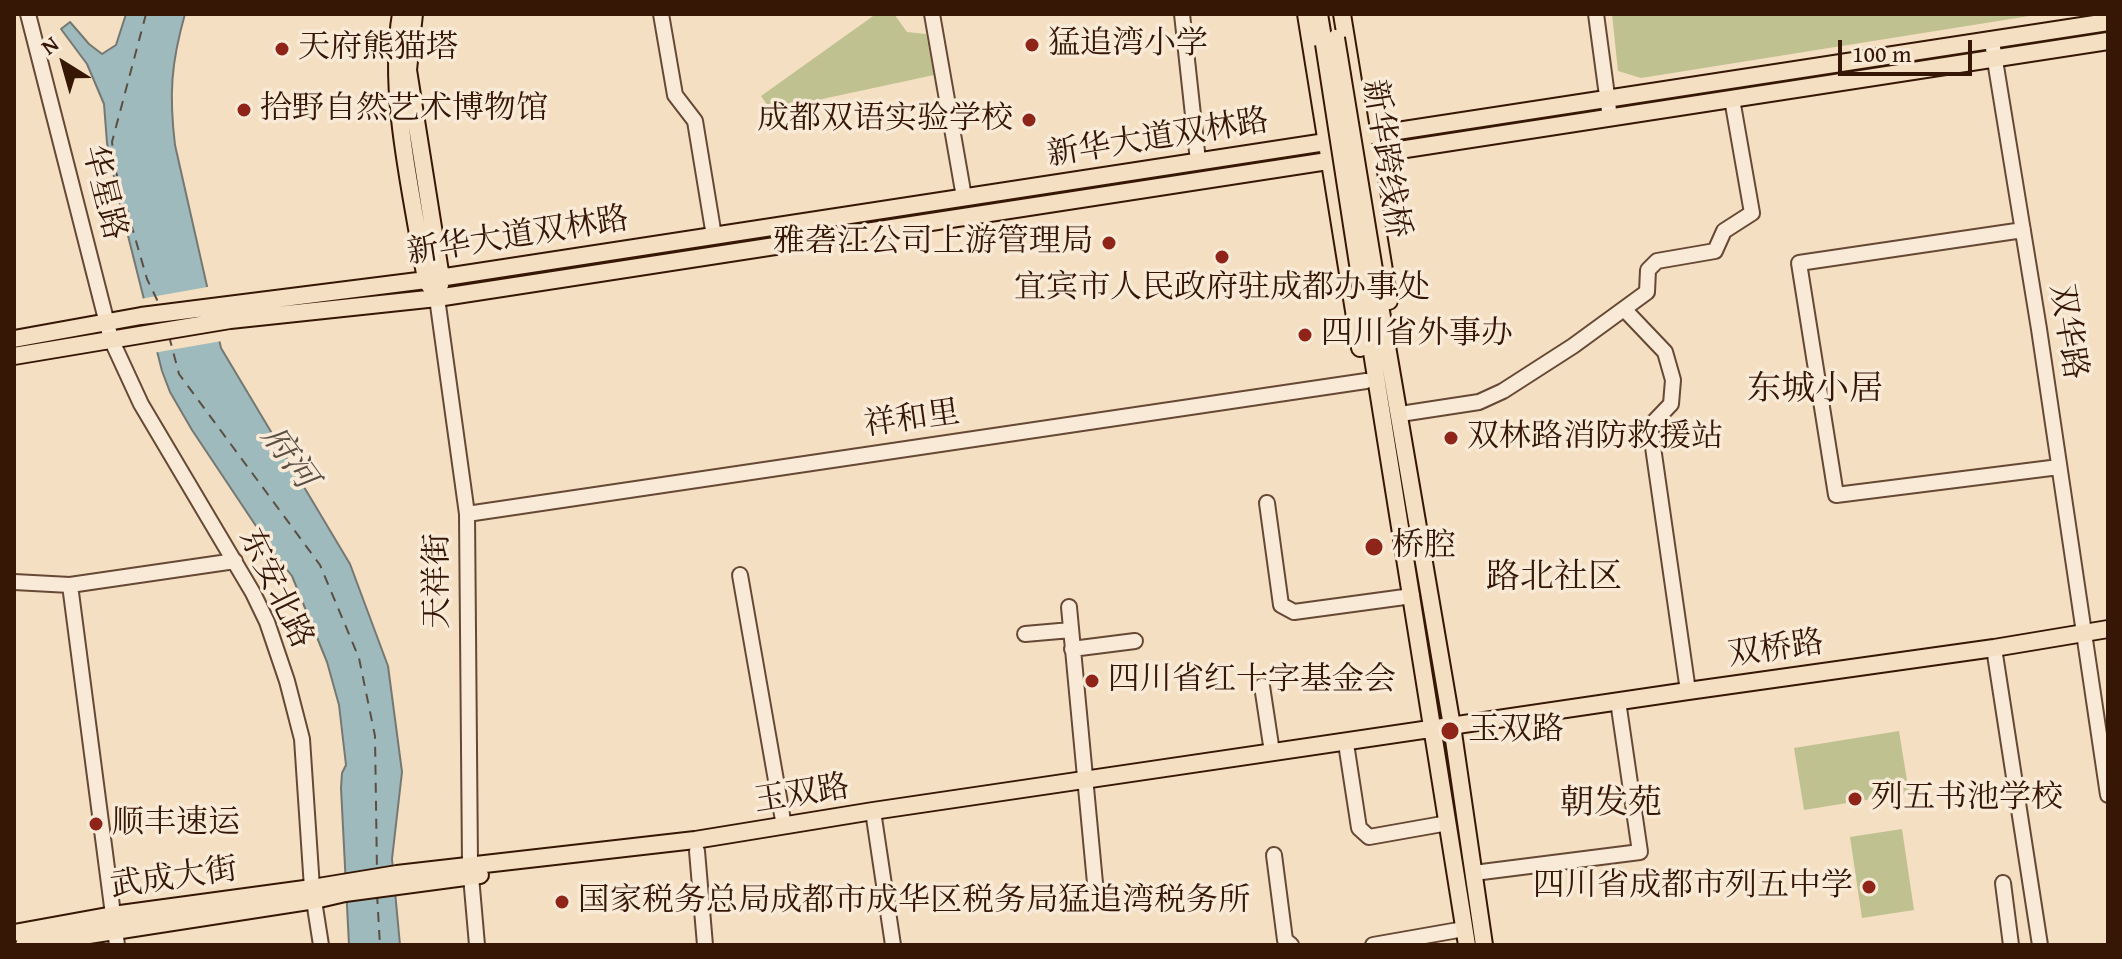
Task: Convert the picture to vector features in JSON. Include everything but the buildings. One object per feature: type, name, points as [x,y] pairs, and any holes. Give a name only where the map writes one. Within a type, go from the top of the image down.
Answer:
[{"type":"main road","points":[[401,14],[396,69],[401,119],[434,279]]},
{"type":"main road","points":[[414,14],[408,70],[437,298]]},
{"type":"main road","points":[[1306,14],[1376,444],[1399,470],[1453,730],[1484,945]]},
{"type":"main road","points":[[1319,14],[1330,41]]},
{"type":"main road","points":[[1330,41],[1333,14]]},
{"type":"main road","points":[[1342,14],[1407,413],[1409,439],[1399,470],[1412,596],[1465,937]]},
{"type":"main road","name":"新华大道双林路","points":[[218,314],[2108,22]]},
{"type":"main road","name":"新华跨线桥","points":[[1330,41],[1399,470]]},
{"type":"main road","name":"新华大道双林路","points":[[218,314],[437,298],[2108,41]]},
{"type":"main road","points":[[14,356],[109,330],[141,316],[218,314]]},
{"type":"main road","points":[[14,339],[109,330],[145,333],[218,314]]},
{"type":"main road","name":"双桥路","points":[[1453,730],[1994,652],[2108,629]]},
{"type":"main road","name":"双桥路","points":[[2084,636],[2108,636]]},
{"type":"main road","name":"双桥路","points":[[1618,705],[1688,691],[1994,652]]},
{"type":"main road","name":"玉双路","points":[[1084,784],[1347,750],[1453,730]]},
{"type":"main road","name":"玉双路","points":[[344,888],[874,816],[1272,752],[1434,733]]},
{"type":"main road","name":"玉双路","points":[[470,870],[697,851],[874,816]]},
{"type":"main road","name":"武成大街","points":[[24,945],[344,888]]},
{"type":"main road","name":"武成大街","points":[[14,933],[115,930]]},
{"type":"street","name":"华星路","points":[[28,14],[109,330]]},
{"type":"street","points":[[661,14],[675,95],[695,121],[714,236]]},
{"type":"street","points":[[932,14],[964,197]]},
{"type":"street","points":[[1182,14],[1198,161]]},
{"type":"street","points":[[1596,14],[1610,118]]},
{"type":"street","name":"双华路","points":[[1992,40],[2108,795]]},
{"type":"street","points":[[1407,413],[1479,402],[1503,391],[1573,346],[1647,292],[1648,270],[1657,261],[1715,251],[1724,231],[1752,213],[1732,99]]},
{"type":"street","points":[[2023,230],[1799,263],[1836,495],[2059,467]]},
{"type":"street","name":"天祥街","points":[[437,298],[467,514],[470,870],[477,945]]},
{"type":"street","points":[[1624,309],[1665,352],[1673,380],[1671,404],[1650,426],[1688,691]]},
{"type":"street","name":"东安北路","points":[[109,330],[141,404],[235,561],[267,622],[302,739],[321,945]]},
{"type":"street","name":"祥和里","points":[[467,514],[1366,381]]},
{"type":"street","points":[[1267,503],[1281,605],[1294,612],[1412,596]]},
{"type":"street","points":[[14,582],[70,585],[235,561]]},
{"type":"street","points":[[740,575],[784,826]]},
{"type":"street","points":[[70,585],[115,930]]},
{"type":"street","points":[[1069,607],[1095,883]]},
{"type":"street","points":[[1025,634],[1071,630]]},
{"type":"street","points":[[1072,649],[1135,641]]},
{"type":"street","points":[[1994,652],[2040,945]]},
{"type":"street","points":[[1262,686],[1272,752]]},
{"type":"street","points":[[1474,873],[1640,852],[1618,705]]},
{"type":"street","points":[[1347,750],[1359,828],[1369,837],[1448,823]]},
{"type":"street","points":[[874,816],[893,945]]},
{"type":"street","points":[[697,851],[705,945]]},
{"type":"street","points":[[1274,855],[1285,940],[1291,945]]},
{"type":"street","points":[[2003,883],[2011,945]]},
{"type":"street","points":[[1373,945],[1465,937]]},
{"type":"green space","points":[[876,14],[894,14],[907,32],[926,34],[934,75],[771,110],[761,96]]},
{"type":"green space","points":[[1612,14],[2042,14],[1641,78],[1618,71]]},
{"type":"green space","points":[[1899,731],[1909,793],[1804,810],[1794,748]]},
{"type":"green space","points":[[1902,829],[1914,910],[1862,918],[1850,837]]},
{"type":"water","points":[[126,14],[185,14],[172,79],[175,145],[221,348],[350,564],[388,666],[402,772],[392,859],[400,945],[349,945],[341,788],[346,765],[339,705],[327,662],[292,576],[192,430],[170,392],[118,196],[107,143],[104,104],[87,64],[61,29],[70,22],[102,54],[116,45]]},
{"type":"pier","points":[[213,286],[222,341],[153,353],[140,299]]},
{"type":"ferry route","points":[[146,14],[112,142],[116,172],[147,279],[160,306]]},
{"type":"ferry route","points":[[169,336],[179,374],[320,565],[359,658],[375,736],[377,872]]},
{"type":"ferry route","points":[[377,894],[380,945]]},
{"type":"place","name":"猛追湾小学","points":[[1032,45]]},
{"type":"place","name":"天府熊猫塔","points":[[282,49]]},
{"type":"place","name":"拾野自然艺术博物馆","points":[[244,110]]},
{"type":"place","name":"成都双语实验学校","points":[[1029,120]]},
{"type":"place","name":"雅砻江公司上游管理局","points":[[1109,243]]},
{"type":"place","name":"宜宾市人民政府驻成都办事处","points":[[1222,257]]},
{"type":"place","name":"四川省外事办","points":[[1305,335]]},
{"type":"place","name":"双林路消防救援站","points":[[1451,438]]},
{"type":"place","name":"桥腔","points":[[1374,547]]},
{"type":"place","name":"四川省红十字基金会","points":[[1092,681]]},
{"type":"place","name":"玉双路","points":[[1450,731]]},
{"type":"place","name":"列五书池学校","points":[[1855,799]]},
{"type":"place","name":"顺丰速运","points":[[96,824]]},
{"type":"place","name":"四川省成都市列五中学","points":[[1869,887]]},
{"type":"place","name":"国家税务总局成都市成华区税务局猛追湾税务所","points":[[562,902]]},
{"type":"district","name":"东城小居","points":[[1815,390]]},
{"type":"district","name":"路北社区","points":[[1554,578]]},
{"type":"district","name":"朝发苑","points":[[1611,804]]},
{"type":"water label","name":"府河","points":[[288,458]]}]
